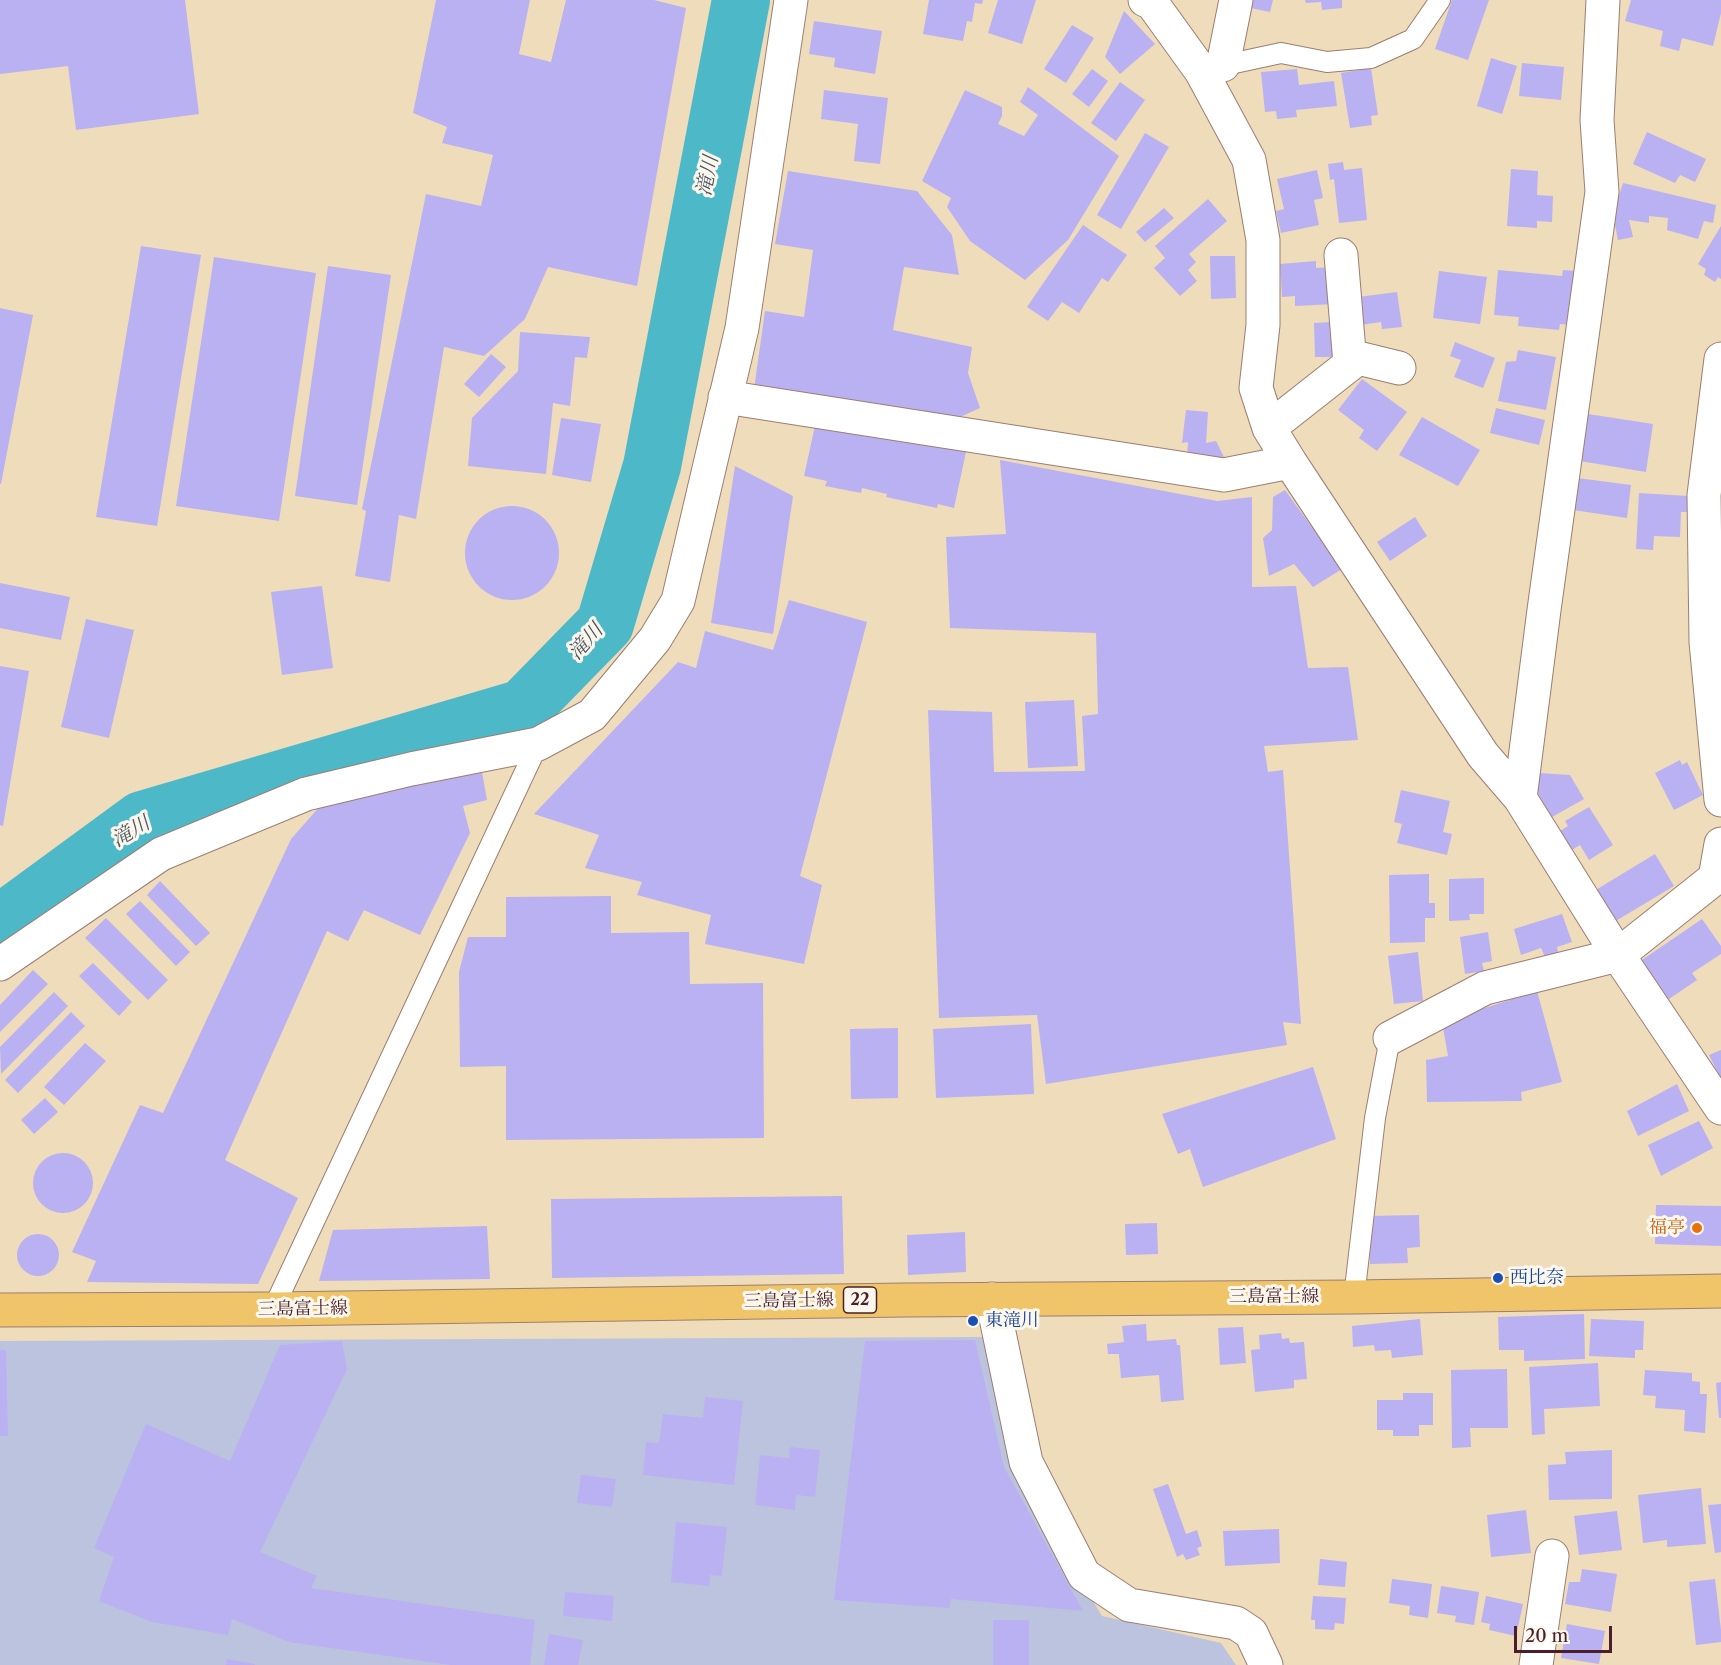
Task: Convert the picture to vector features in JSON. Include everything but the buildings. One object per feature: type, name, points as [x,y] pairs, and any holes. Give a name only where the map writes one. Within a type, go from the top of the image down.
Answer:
[{"type":"main road","name":"三島富士線","points":[[0,1310],[273,1309],[1721,1291]]},
{"type":"street","points":[[0,963],[161,854],[306,794],[411,769],[538,744],[592,715],[655,639],[678,601],[742,328],[791,0]]},
{"type":"street","points":[[1145,0],[1152,3],[1212,68],[1249,160],[1263,240],[1263,325],[1256,388],[1269,428],[1483,755],[1520,798],[1618,955],[1721,1108]]},
{"type":"street","points":[[1212,68],[1236,0]]},
{"type":"street","points":[[1520,798],[1602,192],[1597,120],[1603,0]]},
{"type":"street","points":[[1341,255],[1350,364]]},
{"type":"street","points":[[1269,428],[1358,358],[1399,368]]},
{"type":"street","points":[[1721,359],[1704,495],[1721,800]]},
{"type":"street","points":[[725,398],[1224,475],[1290,462]]},
{"type":"street","points":[[1390,1038],[1485,988],[1618,955],[1715,878],[1721,844]]},
{"type":"street","points":[[992,1299],[1026,1462],[1084,1575],[1129,1605],[1236,1623],[1251,1633],[1266,1665]]},
{"type":"street","points":[[1536,1665],[1552,1556]]},
{"type":"lane","points":[[1212,68],[1281,53],[1327,62],[1371,58],[1413,39],[1440,0]]},
{"type":"lane","points":[[273,1309],[538,744]]},
{"type":"lane","points":[[1353,1297],[1375,1118],[1390,1038]]},
{"type":"shaded area","points":[[984,1337],[1011,1466],[1102,1616],[1221,1643],[1236,1665],[0,1665],[0,1341]]},
{"type":"waterway","name":"滝川","points":[[0,924],[142,820],[523,708],[605,624],[652,466],[741,0]]},
{"type":"place","name":"福亭","points":[[1697,1228]]},
{"type":"place","name":"西比奈","points":[[1498,1278]]},
{"type":"place","name":"東滝川","points":[[973,1321]]}]
